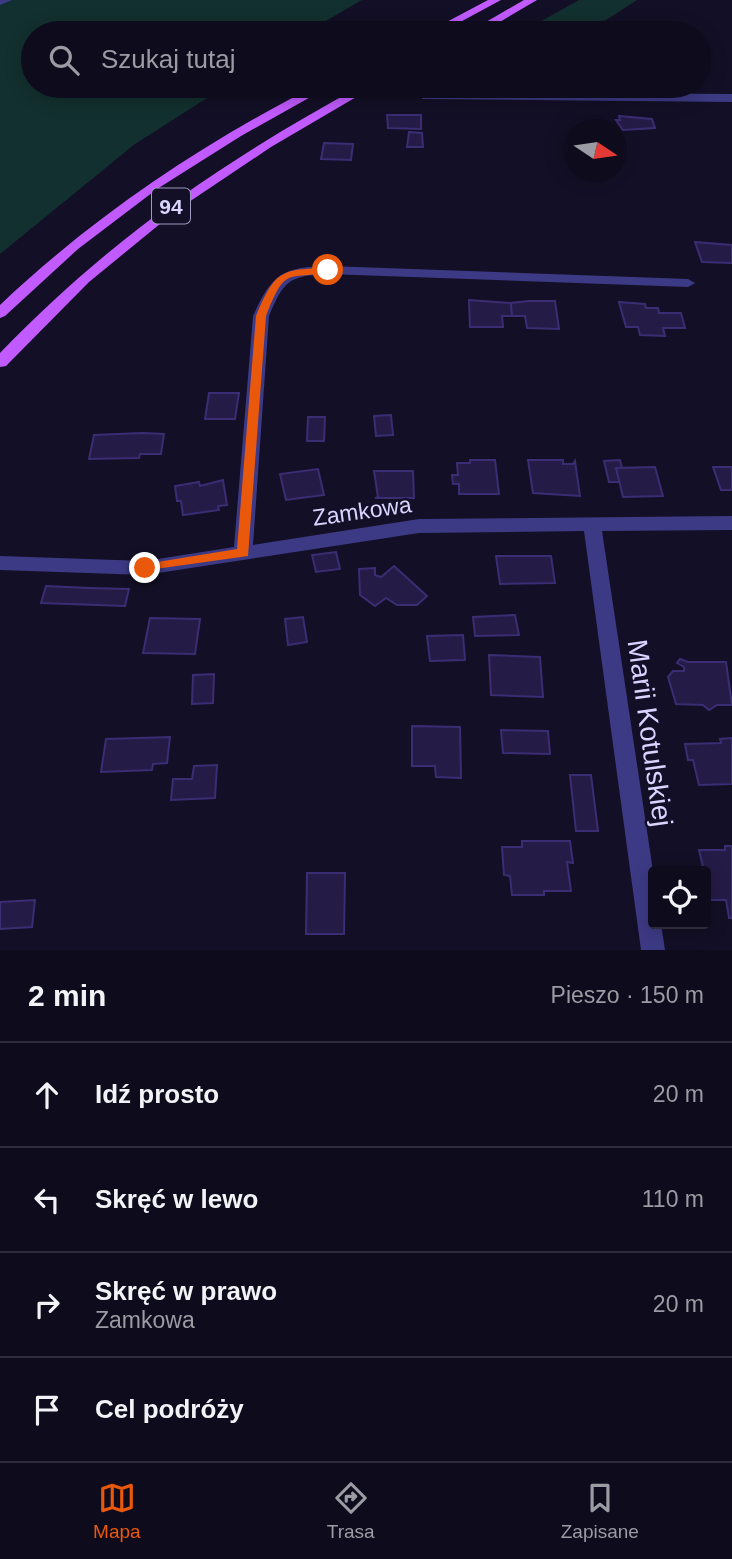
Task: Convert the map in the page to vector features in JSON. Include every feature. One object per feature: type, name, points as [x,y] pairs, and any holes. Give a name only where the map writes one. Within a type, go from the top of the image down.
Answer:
[{"type":"main road","points":[[455,21],[496,0]]},
{"type":"main road","points":[[494,21],[532,0]]},
{"type":"main road","name":"94","points":[[0,313],[30,283],[111,216],[195,158],[262,117],[300,98]]},
{"type":"main road","name":"94","points":[[0,362],[70,289],[150,220],[286,129],[346,98]]},
{"type":"street","points":[[0,2],[7,0]]},
{"type":"street","points":[[711,98],[732,98]]},
{"type":"street","points":[[243,553],[261,316],[280,279],[295,271],[328,270],[688,283]]},
{"type":"street","name":"Marii Kotulskiej","points":[[592,523],[653,950]]},
{"type":"street","name":"Zamkowa","points":[[0,564],[145,568],[419,526],[732,523]]},
{"type":"green space","points":[[362,0],[326,21],[21,21],[21,98],[207,98],[135,144],[0,254],[0,2]]},
{"type":"green space","points":[[579,0],[637,0],[605,21],[541,21]]},
{"type":"building","points":[[387,115],[421,115],[421,129],[388,128]]},
{"type":"building","points":[[619,116],[652,119],[655,128],[627,130],[627,119],[620,119]]},
{"type":"building","points":[[409,132],[422,133],[423,147],[407,147]]},
{"type":"building","points":[[324,143],[353,144],[351,160],[321,159]]},
{"type":"building","points":[[695,242],[732,245],[732,263],[702,262]]},
{"type":"building","points":[[469,300],[511,303],[512,316],[502,316],[503,327],[470,327]]},
{"type":"building","points":[[555,301],[559,329],[527,328],[525,316],[512,316],[511,303]]},
{"type":"building","points":[[619,302],[645,304],[646,308],[658,308],[659,313],[681,313],[685,328],[663,328],[665,336],[640,335],[638,327],[626,327]]},
{"type":"building","points":[[209,393],[239,393],[235,419],[205,419]]},
{"type":"building","points":[[391,415],[393,435],[376,436],[374,416]]},
{"type":"building","points":[[308,417],[325,417],[324,441],[307,441]]},
{"type":"building","points":[[164,434],[161,454],[140,454],[139,458],[89,459],[94,435]]},
{"type":"building","points":[[470,460],[495,460],[499,494],[459,494],[459,484],[453,484],[452,475],[458,475],[457,463],[470,463]]},
{"type":"building","points":[[528,460],[563,460],[563,464],[573,464],[575,461],[580,496],[533,493]]},
{"type":"building","points":[[620,460],[622,468],[616,468],[620,482],[609,482],[604,461]]},
{"type":"building","points":[[655,467],[663,496],[623,497],[616,468]]},
{"type":"building","points":[[713,467],[732,467],[732,490],[721,490]]},
{"type":"building","points":[[318,469],[324,495],[286,500],[280,474]]},
{"type":"building","points":[[374,471],[413,471],[414,498],[375,498],[378,497]]},
{"type":"building","points":[[223,480],[227,505],[218,506],[219,510],[183,515],[175,486],[199,482],[200,486]]},
{"type":"building","points":[[336,552],[340,569],[316,572],[312,555]]},
{"type":"building","points":[[496,556],[551,556],[555,583],[500,584]]},
{"type":"building","points":[[394,566],[427,596],[417,605],[397,605],[386,598],[375,606],[360,595],[359,569],[375,568],[375,575],[381,577]]},
{"type":"building","points":[[46,586],[129,589],[125,606],[41,603]]},
{"type":"building","points":[[515,615],[519,635],[475,636],[473,617]]},
{"type":"building","points":[[303,617],[307,642],[288,645],[285,619]]},
{"type":"building","points":[[150,618],[200,619],[195,654],[143,653]]},
{"type":"building","points":[[463,635],[465,660],[430,661],[427,636]]},
{"type":"building","points":[[489,655],[540,657],[543,697],[491,695]]},
{"type":"building","points":[[680,659],[688,662],[726,662],[732,705],[717,705],[709,710],[703,705],[676,704],[668,677],[673,671],[684,671],[684,667],[677,663]]},
{"type":"building","points":[[214,674],[213,703],[192,704],[193,675]]},
{"type":"building","points":[[412,726],[460,727],[461,778],[436,777],[435,766],[412,766]]},
{"type":"building","points":[[501,730],[548,731],[550,754],[503,753]]},
{"type":"building","points":[[170,737],[167,763],[153,764],[152,770],[101,772],[106,739]]},
{"type":"building","points":[[732,738],[732,784],[699,785],[693,760],[688,760],[685,744],[721,743],[720,739]]},
{"type":"building","points":[[217,765],[215,798],[171,800],[173,779],[192,779],[194,766]]},
{"type":"building","points":[[570,775],[591,775],[598,831],[576,831]]},
{"type":"building","points":[[522,841],[570,841],[573,863],[567,862],[571,891],[544,891],[544,895],[512,895],[510,876],[504,875],[502,847],[522,847]]},
{"type":"building","points":[[725,846],[732,846],[732,918],[729,918],[726,900],[711,900],[711,866],[703,866],[699,850],[725,850]]},
{"type":"building","points":[[307,873],[345,873],[344,934],[306,934]]},
{"type":"building","points":[[35,900],[32,927],[0,929],[0,902]]},
{"type":"route","points":[[145,568],[243,553],[261,316],[280,279],[295,271],[328,270]]}]
